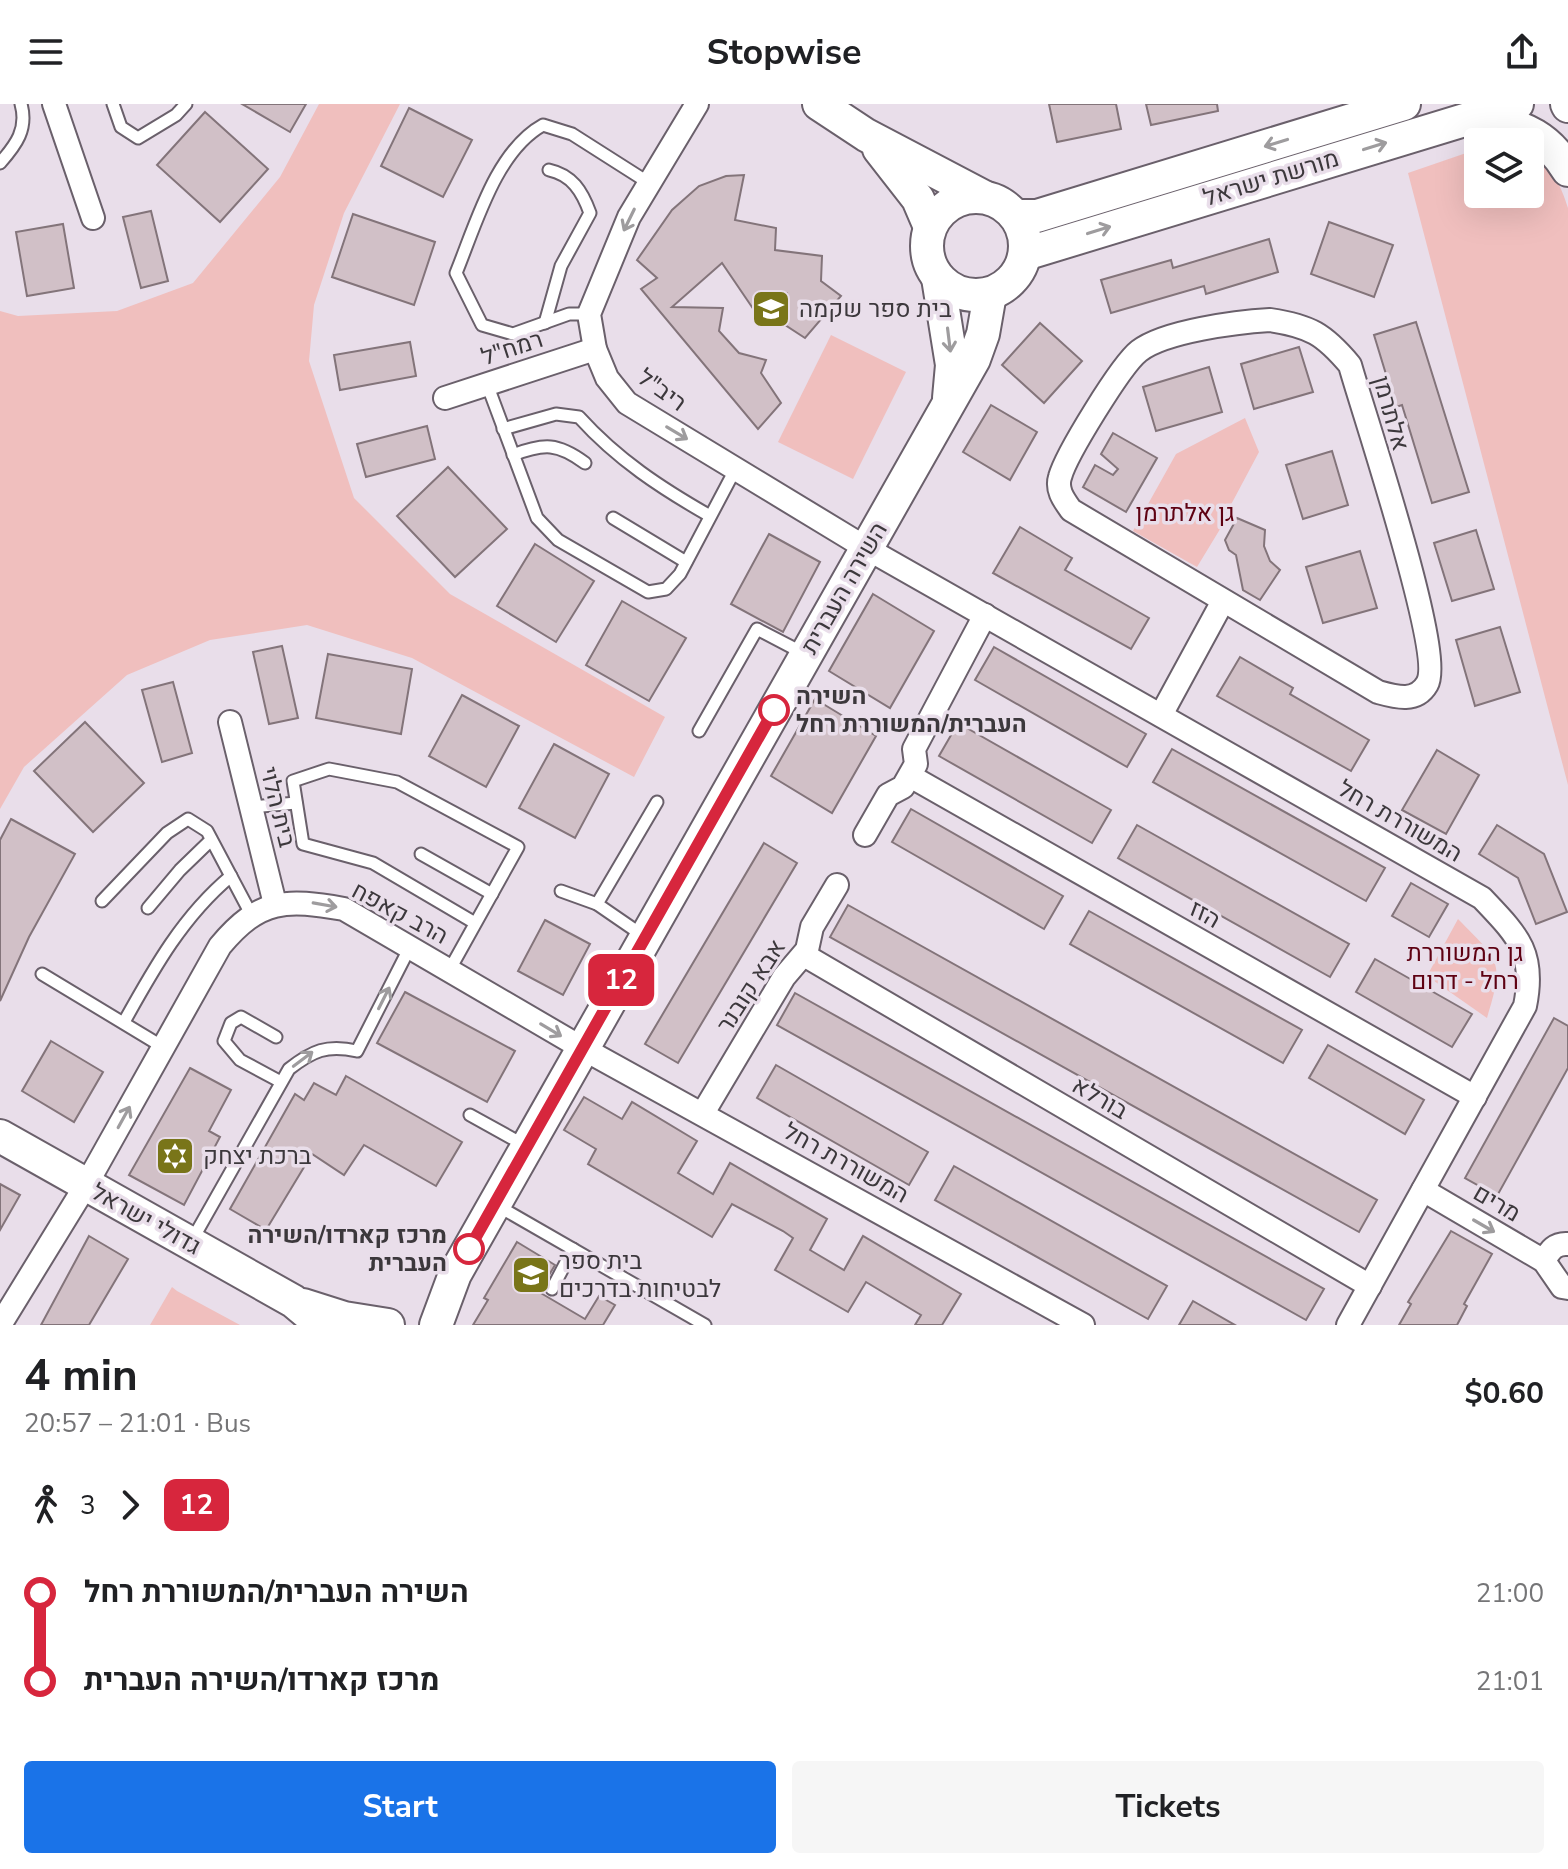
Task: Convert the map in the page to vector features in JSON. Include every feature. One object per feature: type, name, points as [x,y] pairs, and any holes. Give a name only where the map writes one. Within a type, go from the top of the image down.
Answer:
[{"type":"street","points":[[54,104],[93,218]]},
{"type":"street","points":[[589,314],[629,217],[697,104]]},
{"type":"street","points":[[819,104],[866,135],[1006,206],[1016,216],[1022,228],[1025,254],[1014,279],[990,294],[962,294],[938,278],[927,254],[930,227],[937,215],[958,200],[984,197]]},
{"type":"street","name":"מורשת ישראל","points":[[1016,216],[1037,216],[1404,104]]},
{"type":"street","name":"מורשת ישראל","points":[[1025,254],[1517,104]]},
{"type":"street","points":[[1479,115],[1534,132],[1556,151],[1568,170]]},
{"type":"street","points":[[866,135],[898,168],[918,199],[930,227]]},
{"type":"street","name":"השירה העברית","points":[[938,278],[952,365],[949,402]]},
{"type":"street","name":"השירה העברית","points":[[436,1325],[455,1274],[949,402],[983,334],[990,294]]},
{"type":"street","name":"ריב\"ל","points":[[589,314],[595,349],[607,378],[627,403],[866,548]]},
{"type":"street","name":"אלתרמן","points":[[1270,320],[1302,324],[1330,341],[1350,365],[1421,610],[1431,659],[1429,681],[1421,693],[1410,697],[1378,692],[1223,601],[1071,510],[1060,496],[1059,478],[1100,406],[1138,352],[1155,342],[1241,322],[1270,320]]},
{"type":"street","name":"רמח\"ל","points":[[445,398],[595,349]]},
{"type":"street","name":"המשוררת רחל","points":[[866,548],[1482,898],[1524,945],[1529,983],[1525,1006],[1348,1325]]},
{"type":"street","points":[[1161,715],[1223,601]]},
{"type":"street","points":[[865,835],[888,795],[903,787],[910,776],[916,764],[914,749],[985,615]]},
{"type":"street","name":"בית הלוי","points":[[230,722],[275,904]]},
{"type":"street","name":"הזז","points":[[910,776],[1475,1097]]},
{"type":"street","name":"אבא קובנר","points":[[703,1113],[784,977],[804,955],[812,927],[837,885]]},
{"type":"street","name":"הרב קאפח","points":[[4,1312],[86,1185],[220,946],[241,921],[275,904],[307,902],[344,909],[582,1048]]},
{"type":"street","name":"בורלא","points":[[804,955],[1370,1286]]},
{"type":"street","name":"המשוררת רחל","points":[[582,1048],[1083,1325]]},
{"type":"street","name":"גדולי ישראל","points":[[0,1136],[293,1301],[322,1325]]},
{"type":"street","name":"מרים","points":[[1423,1190],[1544,1261],[1550,1273],[1568,1288]]},
{"type":"street","points":[[1544,1261],[1560,1243],[1568,1244]]},
{"type":"street","name":"השירה העברית","points":[[399,1324],[417,1314],[455,1274]]},
{"type":"street","name":"גדולי ישראל","points":[[293,1301],[344,1318],[399,1324]]},
{"type":"lane","points":[[0,163],[17,143],[25,119],[21,104]]},
{"type":"lane","points":[[113,104],[121,127],[138,138],[176,115],[186,104]]},
{"type":"lane","points":[[589,314],[569,314],[513,334],[482,325],[456,273],[502,170],[523,136],[543,125],[572,134],[649,183]]},
{"type":"lane","points":[[545,323],[561,266],[590,213],[582,191],[561,173],[549,170]]},
{"type":"lane","points":[[487,384],[537,518],[558,540],[648,592],[666,589],[686,562],[736,468]]},
{"type":"lane","points":[[503,429],[556,414],[579,417],[601,442],[646,479],[710,516]]},
{"type":"lane","points":[[513,455],[538,445],[567,450],[585,463]]},
{"type":"lane","points":[[613,518],[686,562]]},
{"type":"lane","points":[[699,731],[757,629],[806,655]]},
{"type":"lane","points":[[450,969],[518,847],[397,782],[329,769],[293,781],[303,844],[373,863],[475,923]]},
{"type":"lane","points":[[597,904],[657,802]]},
{"type":"lane","points":[[251,807],[296,803]]},
{"type":"lane","points":[[102,901],[167,833],[188,819],[207,831],[252,916]]},
{"type":"lane","points":[[148,908],[211,840]]},
{"type":"lane","points":[[421,854],[492,894]]},
{"type":"lane","points":[[124,1022],[161,955],[207,896],[231,876]]},
{"type":"lane","points":[[561,891],[597,904],[646,937]]},
{"type":"lane","points":[[190,1243],[289,1069],[312,1051],[323,1048],[357,1051],[411,946]]},
{"type":"lane","points":[[42,974],[163,1047]]},
{"type":"lane","points":[[276,1037],[241,1017],[231,1023],[224,1033],[224,1041],[240,1060],[281,1082]]},
{"type":"lane","points":[[470,1115],[527,1147]]},
{"type":"lane","points":[[494,1204],[705,1325]]},
{"type":"lane","points":[[552,1289],[573,1249]]},
{"type":"green space","points":[[319,104],[400,104],[344,213],[314,305],[309,361],[354,498],[450,594],[665,717],[634,777],[412,658],[307,625],[210,640],[127,675],[24,767],[0,809],[0,311],[18,316],[117,311],[193,283],[280,177]]},
{"type":"green space","points":[[1464,154],[1464,208],[1544,208],[1544,163],[1562,191],[1568,208],[1568,785],[1408,173]]},
{"type":"green space","points":[[831,335],[906,372],[853,479],[778,442]]},
{"type":"green space","name":"גן אלתרמן","points":[[1245,418],[1259,452],[1226,514],[1228,516],[1197,567],[1133,531],[1176,454]]},
{"type":"green space","name":"גן המשוררת רחל - דרום","points":[[1458,919],[1495,962],[1496,984],[1487,1018],[1427,976]]},
{"type":"green space","points":[[172,1287],[177,1291],[240,1325],[150,1325]]},
{"type":"building","points":[[242,104],[306,104],[290,132]]},
{"type":"building","points":[[1049,104],[1116,104],[1121,129],[1057,142]]},
{"type":"building","points":[[1146,104],[1217,104],[1218,111],[1151,125]]},
{"type":"building","points":[[409,108],[472,140],[443,197],[381,166]]},
{"type":"building","points":[[205,112],[268,169],[220,222],[157,165]]},
{"type":"building","points":[[744,175],[735,220],[776,228],[775,250],[822,256],[821,281],[841,296],[805,338],[776,319],[786,294],[754,310],[722,263],[672,307],[723,308],[719,331],[739,353],[766,360],[761,373],[781,403],[758,429],[641,289],[657,278],[637,260],[672,210],[699,186],[726,176]]},
{"type":"building","points":[[151,211],[168,281],[141,288],[123,217]]},
{"type":"building","points":[[353,214],[435,242],[414,305],[332,277]]},
{"type":"building","points":[[1329,222],[1393,245],[1374,297],[1311,274]]},
{"type":"building","points":[[63,224],[74,288],[27,296],[16,232]]},
{"type":"building","points":[[1269,239],[1278,272],[1206,294],[1204,286],[1111,313],[1101,280],[1171,260],[1173,268]]},
{"type":"building","points":[[1416,322],[1469,492],[1432,503],[1402,405],[1396,407],[1374,335]]},
{"type":"building","points":[[1040,323],[1082,361],[1044,403],[1002,365]]},
{"type":"building","points":[[410,342],[416,376],[340,390],[334,355]]},
{"type":"building","points":[[1299,347],[1313,392],[1254,409],[1241,364]]},
{"type":"building","points":[[1209,367],[1222,412],[1156,431],[1143,387]]},
{"type":"building","points":[[991,405],[1037,432],[1010,480],[963,452]]},
{"type":"building","points":[[427,426],[435,459],[366,477],[357,444]]},
{"type":"building","points":[[1113,433],[1157,458],[1126,512],[1083,487],[1095,465],[1113,475],[1118,469],[1101,454]]},
{"type":"building","points":[[1332,451],[1348,505],[1303,519],[1286,465]]},
{"type":"building","points":[[448,467],[507,529],[455,577],[397,516]]},
{"type":"building","points":[[1237,518],[1265,530],[1264,546],[1270,561],[1280,570],[1260,600],[1243,590],[1236,555],[1229,550],[1225,540]]},
{"type":"building","points":[[1020,527],[1072,558],[1065,570],[1149,618],[1131,649],[993,573]]},
{"type":"building","points":[[1476,530],[1494,589],[1452,601],[1434,543]]},
{"type":"building","points":[[769,534],[820,562],[783,632],[731,604]]},
{"type":"building","points":[[535,544],[594,581],[556,642],[497,606]]},
{"type":"building","points":[[1360,551],[1377,608],[1323,623],[1306,567]]},
{"type":"building","points":[[873,594],[934,631],[890,708],[829,671]]},
{"type":"building","points":[[622,601],[686,638],[649,701],[586,665]]},
{"type":"building","points":[[1500,627],[1520,692],[1475,706],[1456,640]]},
{"type":"building","points":[[282,646],[298,718],[269,724],[253,652]]},
{"type":"building","points":[[994,647],[1146,734],[1127,767],[975,680]]},
{"type":"building","points":[[328,654],[412,669],[401,734],[316,718]]},
{"type":"building","points":[[1240,657],[1293,688],[1290,694],[1369,740],[1351,771],[1217,696]]},
{"type":"building","points":[[173,682],[192,753],[162,762],[142,690]]},
{"type":"building","points":[[462,695],[519,726],[486,787],[429,756]]},
{"type":"building","points":[[815,699],[876,736],[832,813],[771,776]]},
{"type":"building","points":[[85,722],[144,783],[93,832],[34,771]]},
{"type":"building","points":[[958,723],[1111,810],[1092,843],[939,756]]},
{"type":"building","points":[[554,744],[609,774],[575,838],[519,808]]},
{"type":"building","points":[[1172,749],[1385,868],[1366,901],[1153,782]]},
{"type":"building","points":[[1437,750],[1479,775],[1446,834],[1402,810]]},
{"type":"building","points":[[911,809],[1063,896],[1044,929],[892,842]]},
{"type":"building","points":[[11,819],[75,854],[29,937],[0,1001],[0,840]]},
{"type":"building","points":[[1137,825],[1349,944],[1330,977],[1118,858]]},
{"type":"building","points":[[1497,825],[1544,854],[1567,912],[1536,924],[1518,878],[1479,854]]},
{"type":"building","points":[[764,843],[797,863],[678,1063],[645,1044]]},
{"type":"building","points":[[1411,883],[1448,904],[1429,937],[1392,916]]},
{"type":"building","points":[[848,905],[1377,1200],[1359,1232],[830,937]]},
{"type":"building","points":[[1089,911],[1302,1030],[1283,1063],[1070,944]]},
{"type":"building","points":[[545,920],[590,944],[563,995],[518,971]]},
{"type":"building","points":[[1375,959],[1472,1014],[1452,1047],[1356,992]]},
{"type":"building","points":[[405,992],[515,1051],[487,1102],[377,1043]]},
{"type":"building","points":[[795,993],[1324,1289],[1306,1320],[777,1025]]},
{"type":"building","points":[[1554,1018],[1568,1026],[1568,1068],[1497,1196],[1465,1178]]},
{"type":"building","points":[[51,1041],[103,1072],[74,1122],[22,1091]]},
{"type":"building","points":[[1328,1045],[1424,1100],[1405,1134],[1309,1078]]},
{"type":"building","points":[[776,1065],[928,1152],[909,1185],[757,1098]]},
{"type":"building","name":"ברכת יצחק","points":[[190,1068],[231,1090],[209,1131],[220,1137],[184,1205],[129,1175]]},
{"type":"building","points":[[346,1076],[462,1142],[436,1186],[364,1145],[344,1175],[312,1154],[266,1230],[230,1209],[295,1094],[304,1100],[314,1083],[336,1095]]},
{"type":"building","points":[[584,1097],[622,1119],[632,1102],[697,1141],[678,1173],[713,1194],[730,1163],[827,1219],[810,1250],[844,1270],[863,1236],[961,1294],[942,1325],[915,1325],[921,1315],[866,1282],[848,1312],[775,1270],[793,1238],[783,1231],[732,1204],[712,1237],[588,1164],[596,1149],[564,1130]]},
{"type":"building","points":[[954,1166],[1167,1286],[1148,1319],[935,1200]]},
{"type":"building","points":[[0,1184],[20,1195],[0,1230]]},
{"type":"building","points":[[1451,1231],[1492,1254],[1464,1304],[1467,1306],[1457,1325],[1399,1325],[1411,1304],[1408,1302]]},
{"type":"building","points":[[89,1236],[128,1259],[89,1325],[41,1325]]},
{"type":"building","points":[[517,1242],[555,1265],[539,1292],[585,1319],[599,1296],[615,1305],[603,1325],[473,1325],[488,1300],[484,1298]]},
{"type":"building","points":[[1193,1301],[1235,1325],[1179,1325]]},
{"type":"bus line","name":"12","points":[[469,1249],[774,710]]},
{"type":"place","name":"בית ספר שקמה","points":[[771,309]]},
{"type":"place","name":"השירה העברית/המשוררת רחל","points":[[774,710]]},
{"type":"place","name":"ברכת יצחק","points":[[175,1156]]},
{"type":"place","name":"מרכז קארדו/השירה העברית","points":[[469,1249]]},
{"type":"place","name":"בית ספר לבטיחות בדרכים","points":[[531,1275]]}]
